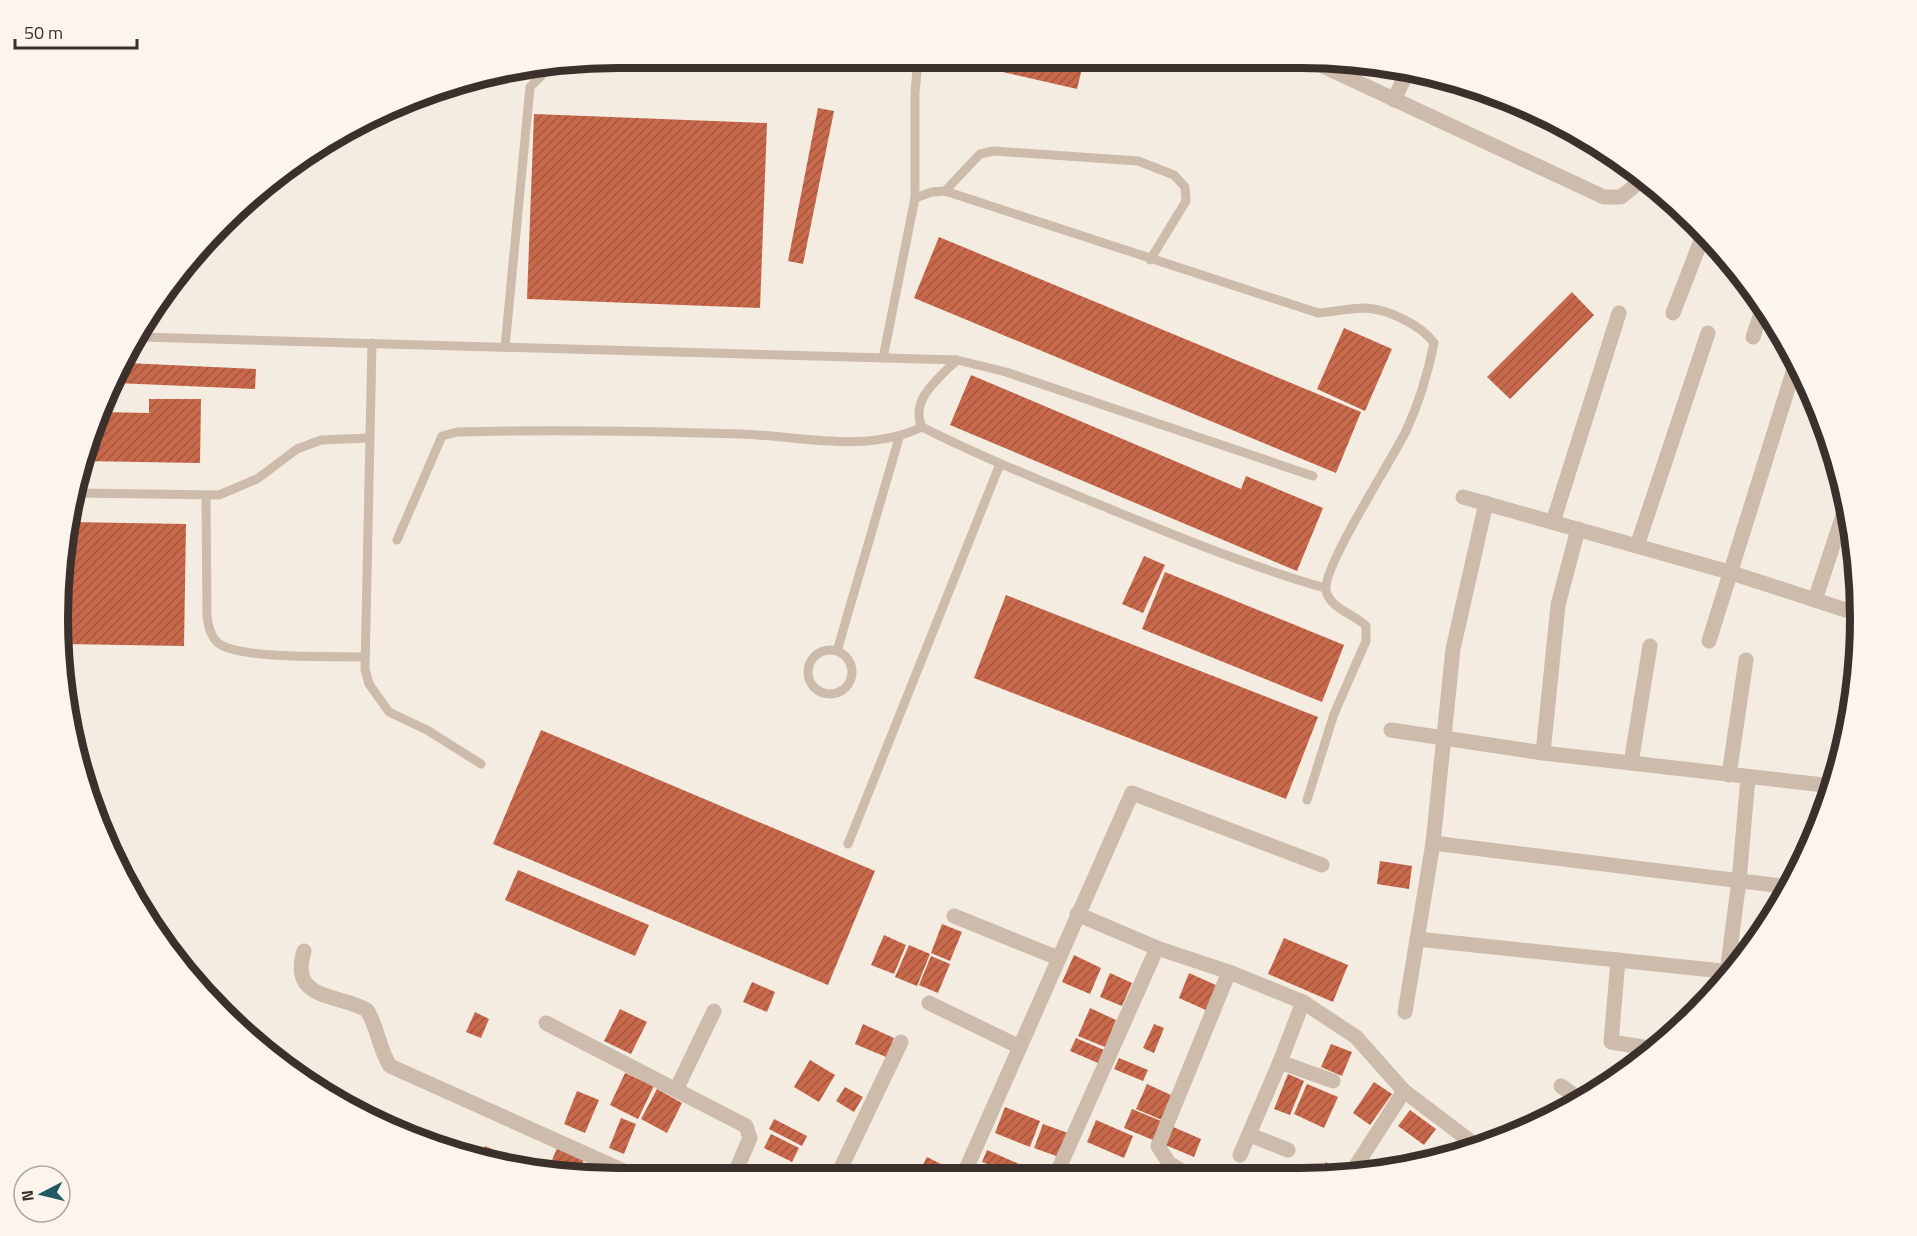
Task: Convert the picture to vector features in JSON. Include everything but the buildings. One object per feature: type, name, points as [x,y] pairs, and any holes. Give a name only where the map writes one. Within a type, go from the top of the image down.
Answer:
[{"type":"street","points":[[1327,69],[1604,197],[1621,197],[1637,184]]},
{"type":"street","points":[[1394,100],[1404,78]]},
{"type":"street","points":[[1673,314],[1701,242]]},
{"type":"street","points":[[1553,522],[1619,313]]},
{"type":"street","points":[[1753,337],[1760,317]]},
{"type":"street","points":[[1637,546],[1708,333]]},
{"type":"street","points":[[1709,641],[1792,374]]},
{"type":"street","points":[[1463,496],[1729,572],[1850,611]]},
{"type":"street","points":[[1405,1011],[1433,843],[1453,650],[1486,503]]},
{"type":"street","points":[[1815,600],[1841,522]]},
{"type":"street","points":[[1543,753],[1558,605],[1578,529]]},
{"type":"street","points":[[1630,763],[1650,646]]},
{"type":"street","points":[[1729,775],[1746,660]]},
{"type":"street","points":[[1391,730],[1543,753],[1823,785]]},
{"type":"street","points":[[1730,960],[1748,777]]},
{"type":"street","points":[[967,1168],[1132,793],[1322,865]]},
{"type":"street","points":[[1433,843],[1780,886]]},
{"type":"street","points":[[1077,914],[1157,948],[1229,972],[1303,1002],[1356,1037],[1404,1091],[1470,1141]]},
{"type":"street","points":[[954,916],[1058,958]]},
{"type":"street","points":[[1418,939],[1721,971]]},
{"type":"street","points":[[1059,1168],[1157,948]]},
{"type":"street","points":[[304,951],[300,965],[304,984],[312,991],[367,1010],[379,1037],[382,1054],[390,1065],[618,1168]]},
{"type":"street","points":[[1618,960],[1611,1042],[1644,1046]]},
{"type":"street","points":[[1177,1168],[1169,1163],[1158,1146],[1229,972]]},
{"type":"street","points":[[929,1002],[1020,1047]]},
{"type":"street","points":[[1240,1155],[1303,1002]]},
{"type":"street","points":[[676,1090],[714,1011]]},
{"type":"street","points":[[546,1023],[746,1126],[750,1138],[737,1168]]},
{"type":"street","points":[[841,1168],[901,1042]]},
{"type":"street","points":[[1280,1062],[1333,1081]]},
{"type":"street","points":[[1561,1086],[1574,1095]]},
{"type":"street","points":[[1359,1165],[1404,1091]]},
{"type":"street","points":[[1250,1135],[1288,1150]]},
{"type":"street","points":[[1166,1168],[1169,1163]]},
{"type":"lane","points":[[883,358],[915,198],[917,68]]},
{"type":"lane","points":[[505,347],[530,87],[545,72]]},
{"type":"lane","points":[[945,191],[980,154],[994,151],[1138,161],[1174,175],[1185,187],[1186,201],[1150,260]]},
{"type":"lane","points":[[915,198],[932,192],[945,191],[1150,260],[1318,313],[1366,308],[1401,318],[1428,335],[1434,343],[1417,405],[1407,430],[1350,529],[1325,588],[1329,598],[1339,608],[1357,617],[1366,626],[1366,641],[1334,714],[1307,800]]},
{"type":"lane","points":[[145,337],[957,360],[1006,372],[1313,476]]},
{"type":"lane","points":[[372,343],[365,657],[369,684],[389,712],[427,730],[481,764]]},
{"type":"lane","points":[[957,360],[927,390],[921,401],[918,420],[922,427],[1000,464],[1273,572],[1325,588]]},
{"type":"lane","points":[[397,540],[442,436],[457,432],[556,429],[752,434],[866,442],[899,438],[922,427]]},
{"type":"lane","points":[[82,494],[219,495],[256,479],[297,449],[321,440],[369,438]]},
{"type":"lane","points":[[837,651],[899,438]]},
{"type":"lane","points":[[848,844],[1000,464]]},
{"type":"lane","points":[[206,496],[207,616],[209,629],[218,643],[252,654],[365,657]]},
{"type":"lane","points":[[822,651],[837,651],[848,659],[852,672],[851,679],[842,690],[821,692],[811,682],[809,675],[811,661],[822,651]]}]
